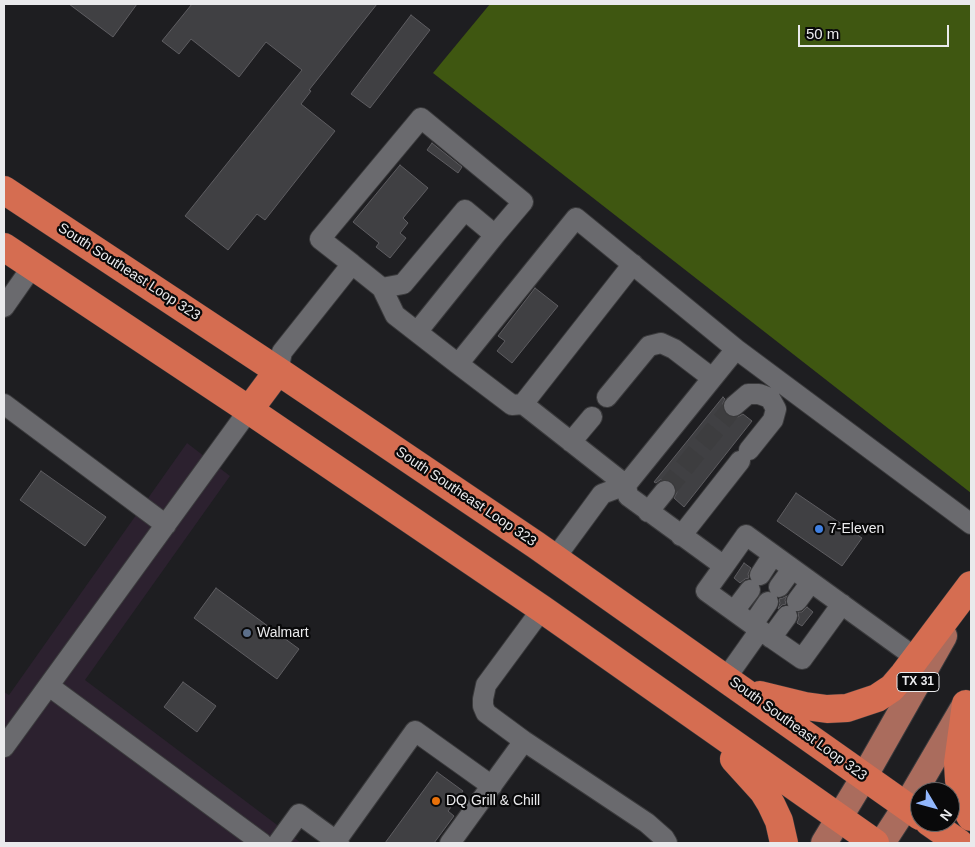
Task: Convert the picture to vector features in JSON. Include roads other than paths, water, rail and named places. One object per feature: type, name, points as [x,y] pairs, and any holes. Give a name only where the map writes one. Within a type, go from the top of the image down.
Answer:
[{"type":"highway","name":"South Southeast Loop 323","points":[[4,190],[278,371],[555,558],[910,809]]},
{"type":"highway","points":[[4,247],[249,410],[542,609],[875,843]]},
{"type":"highway","points":[[249,410],[278,371]]},
{"type":"highway","points":[[736,685],[805,706],[826,709],[847,708],[877,698],[892,688],[971,587]]},
{"type":"highway","points":[[969,699],[958,763],[962,796],[965,807],[971,817]]},
{"type":"highway","points":[[699,721],[763,791],[778,821],[784,843]]},
{"type":"highway","points":[[943,832],[959,843]]},
{"type":"main road","name":"TX 31","points":[[824,843],[864,777],[971,587]]},
{"type":"main road","points":[[928,782],[969,699]]},
{"type":"main road","points":[[882,843],[910,814]]},
{"type":"lane","points":[[417,332],[523,202],[421,118],[320,239],[382,288],[395,314],[417,332],[512,405],[523,404],[626,485],[628,496],[724,566]]},
{"type":"lane","points":[[382,288],[403,284],[465,210],[495,236]]},
{"type":"lane","points":[[458,364],[576,218],[736,349],[776,391],[971,524]]},
{"type":"lane","points":[[278,371],[282,352],[352,264]]},
{"type":"lane","points":[[523,404],[633,264]]},
{"type":"lane","points":[[4,307],[32,266]]},
{"type":"lane","points":[[608,397],[649,346],[662,343],[674,349],[712,378]]},
{"type":"lane","points":[[555,558],[602,494],[626,485],[736,349]]},
{"type":"lane","points":[[734,406],[748,394],[776,391]]},
{"type":"lane","points":[[681,536],[773,420],[776,409],[776,391]]},
{"type":"lane","points":[[4,404],[166,525]]},
{"type":"lane","points":[[7,738],[49,686],[249,410]]},
{"type":"lane","points":[[571,442],[592,417]]},
{"type":"lane","points":[[648,512],[665,491]]},
{"type":"lane","points":[[842,604],[802,659],[706,591],[746,536],[842,604],[916,658]]},
{"type":"lane","points":[[734,611],[773,555]]},
{"type":"lane","points":[[736,685],[761,631],[773,595],[792,569]]},
{"type":"lane","points":[[761,631],[792,608],[811,582]]},
{"type":"lane","points":[[542,609],[486,685],[483,706],[486,713],[524,742],[647,824],[660,834],[667,843]]},
{"type":"lane","points":[[49,686],[262,843]]},
{"type":"lane","points":[[278,843],[299,814],[337,842],[415,731],[492,786]]},
{"type":"lane","points":[[450,843],[524,742]]},
{"type":"tunnel","points":[[665,491],[734,406]]},
{"type":"place","name":"7-Eleven","points":[[819,529]]},
{"type":"place","name":"Walmart","points":[[247,633]]},
{"type":"place","name":"DQ Grill & Chill","points":[[436,801]]}]
